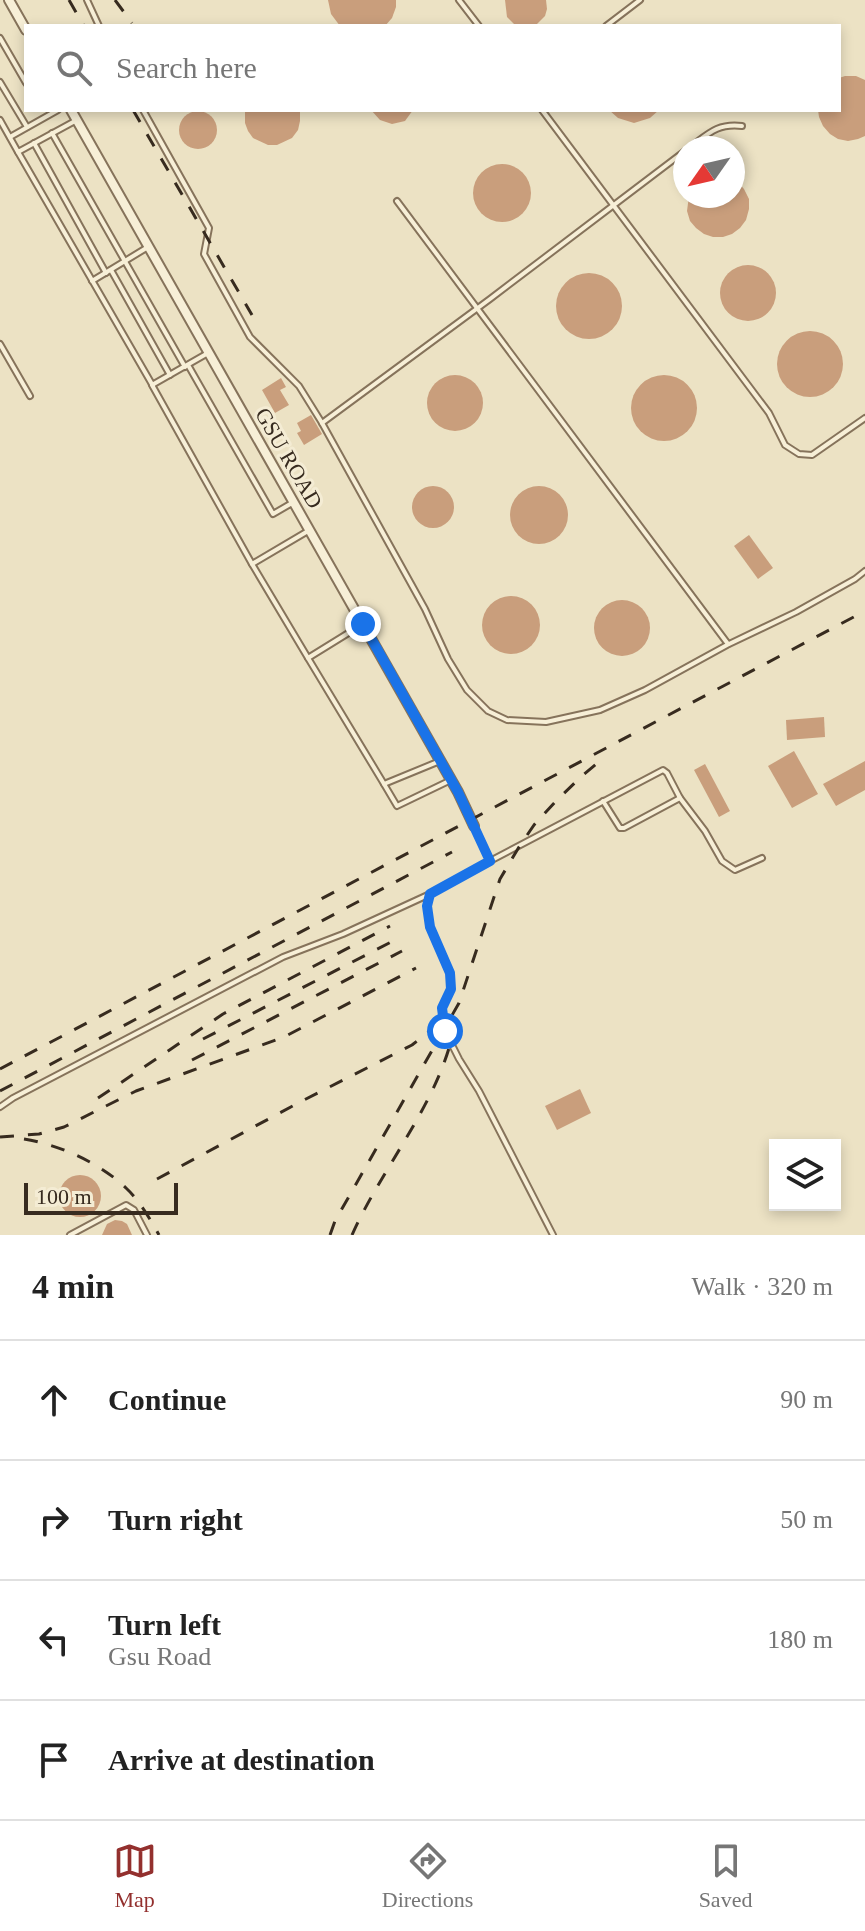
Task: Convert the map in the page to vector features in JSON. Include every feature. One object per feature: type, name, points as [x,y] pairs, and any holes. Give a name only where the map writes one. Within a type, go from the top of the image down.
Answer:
[{"type":"street","points":[[9,0],[24,26]]},
{"type":"street","name":"GSU ROAD","points":[[72,112],[451,780],[474,826]]},
{"type":"lane","points":[[87,0],[98,24]]},
{"type":"lane","points":[[459,0],[477,24]]},
{"type":"lane","points":[[609,24],[640,0]]},
{"type":"lane","points":[[0,38],[24,80]]},
{"type":"lane","points":[[0,82],[27,127]]},
{"type":"lane","points":[[43,112],[46,117]]},
{"type":"lane","points":[[10,137],[55,112]]},
{"type":"lane","points":[[144,112],[209,228],[204,254],[250,337],[299,386],[425,609],[448,659],[467,690],[488,711],[507,720],[546,722],[600,710],[796,612],[865,571]]},
{"type":"lane","points":[[543,112],[769,413],[785,445],[799,454],[812,455],[865,418]]},
{"type":"lane","points":[[0,120],[252,564],[397,806],[451,780]]},
{"type":"lane","points":[[18,152],[77,120]]},
{"type":"lane","points":[[705,136],[730,124],[742,126]]},
{"type":"lane","points":[[52,133],[273,514],[294,502]]},
{"type":"lane","points":[[34,143],[170,375]]},
{"type":"lane","points":[[322,423],[673,160]]},
{"type":"lane","points":[[397,201],[728,644]]},
{"type":"lane","points":[[92,281],[149,247]]},
{"type":"lane","points":[[0,344],[30,396]]},
{"type":"lane","points":[[153,386],[209,353]]},
{"type":"lane","points":[[252,564],[309,530]]},
{"type":"lane","points":[[308,658],[363,624]]},
{"type":"lane","points":[[384,784],[440,761]]},
{"type":"lane","points":[[0,1107],[283,957],[343,934],[430,894],[663,770],[722,861],[735,870],[762,858]]},
{"type":"lane","points":[[603,801],[620,828],[624,828],[680,798]]},
{"type":"lane","points":[[474,826],[490,861]]},
{"type":"lane","points":[[430,894],[427,906],[430,927],[450,973],[451,989],[442,1008],[445,1031],[553,1235]]},
{"type":"lane","points":[[70,1235],[126,1205],[134,1210],[147,1235]]},
{"type":"building","points":[[328,0],[396,0],[392,18],[387,24],[338,24],[331,14]]},
{"type":"building","points":[[505,0],[546,0],[545,16],[537,24],[514,24],[507,17]]},
{"type":"building","points":[[856,76],[865,80],[865,136],[848,141],[830,134],[823,126],[818,112],[841,112],[841,77]]},
{"type":"building","points":[[191,112],[205,112],[216,123],[216,137],[205,148],[191,148],[180,137],[180,123]]},
{"type":"building","points":[[245,112],[300,112],[298,130],[292,138],[277,145],[268,145],[253,138],[245,123]]},
{"type":"building","points":[[373,112],[412,112],[405,121],[392,124],[380,120]]},
{"type":"building","points":[[611,112],[657,112],[650,118],[634,123],[618,118]]},
{"type":"building","points":[[502,164],[513,166],[522,173],[529,182],[529,204],[522,213],[513,220],[502,222],[491,220],[482,213],[475,204],[473,193],[475,182],[482,173],[491,166]]},
{"type":"building","points":[[745,191],[749,199],[746,220],[732,234],[723,237],[704,234],[690,221],[687,208],[745,208]]},
{"type":"building","points":[[748,265],[768,273],[776,293],[768,313],[748,321],[728,313],[720,293],[728,273]]},
{"type":"building","points":[[589,273],[602,275],[612,283],[620,293],[620,319],[612,329],[602,337],[589,339],[576,337],[566,329],[558,319],[556,306],[558,293],[566,283],[576,275]]},
{"type":"building","points":[[810,331],[823,334],[833,341],[840,351],[843,364],[840,377],[833,387],[823,394],[810,397],[797,394],[787,387],[780,377],[777,364],[780,351],[787,341],[797,334]]},
{"type":"building","points":[[455,375],[475,383],[483,403],[475,423],[455,431],[435,423],[427,403],[435,383]]},
{"type":"building","points":[[658,375],[670,375],[682,380],[692,390],[697,408],[695,421],[682,436],[670,441],[658,441],[646,436],[636,426],[631,414],[631,402],[636,390],[646,380]]},
{"type":"building","points":[[281,378],[286,387],[280,390],[289,405],[275,413],[262,390]]},
{"type":"building","points":[[311,415],[322,434],[304,445],[297,433],[301,431],[297,423]]},
{"type":"building","points":[[433,486],[448,492],[454,507],[448,522],[433,528],[418,522],[412,507],[418,492]]},
{"type":"building","points":[[539,486],[550,488],[559,495],[566,504],[566,526],[559,535],[550,542],[539,544],[528,542],[519,535],[512,526],[510,515],[512,504],[519,495],[528,488]]},
{"type":"building","points":[[749,535],[773,568],[758,579],[734,546]]},
{"type":"building","points":[[511,596],[522,598],[531,605],[538,614],[538,636],[531,645],[522,652],[511,654],[500,652],[491,645],[484,636],[482,625],[484,614],[491,605],[500,598]]},
{"type":"building","points":[[622,600],[642,608],[650,628],[642,648],[622,656],[602,648],[594,628],[602,608]]},
{"type":"building","points":[[824,717],[825,737],[787,740],[786,720]]},
{"type":"building","points":[[794,751],[818,794],[792,808],[768,766]]},
{"type":"building","points":[[865,761],[865,790],[836,806],[823,784]]},
{"type":"building","points":[[705,764],[730,811],[719,817],[694,770]]},
{"type":"building","points":[[580,1089],[591,1113],[557,1130],[545,1106]]},
{"type":"building","points":[[80,1175],[95,1181],[101,1196],[95,1211],[80,1217],[65,1211],[59,1196],[65,1181]]},
{"type":"building","points":[[115,1220],[127,1224],[132,1235],[102,1235],[107,1224]]},
{"type":"railway","points":[[69,0],[83,24]]},
{"type":"railway","points":[[115,0],[132,23]]},
{"type":"railway","points":[[134,112],[252,315]]},
{"type":"railway","points":[[0,1069],[865,611]]},
{"type":"railway","points":[[330,1235],[335,1221],[459,1003],[500,879],[534,825],[606,756]]},
{"type":"railway","points":[[0,1091],[452,852]]},
{"type":"railway","points":[[98,1098],[223,1014],[390,926]]},
{"type":"railway","points":[[203,1039],[395,940]]},
{"type":"railway","points":[[192,1060],[402,951]]},
{"type":"railway","points":[[0,1137],[39,1134],[64,1127],[136,1091],[284,1037],[416,968]]},
{"type":"railway","points":[[157,1179],[412,1045],[431,1030],[446,1011]]},
{"type":"railway","points":[[352,1235],[425,1105],[448,1051],[455,1023]]},
{"type":"railway","points":[[24,1139],[65,1151],[92,1163],[116,1179],[136,1199],[159,1235]]},
{"type":"route","points":[[363,624],[458,792],[490,861],[430,894],[427,906],[430,927],[450,973],[451,989],[442,1008],[445,1031]]}]
